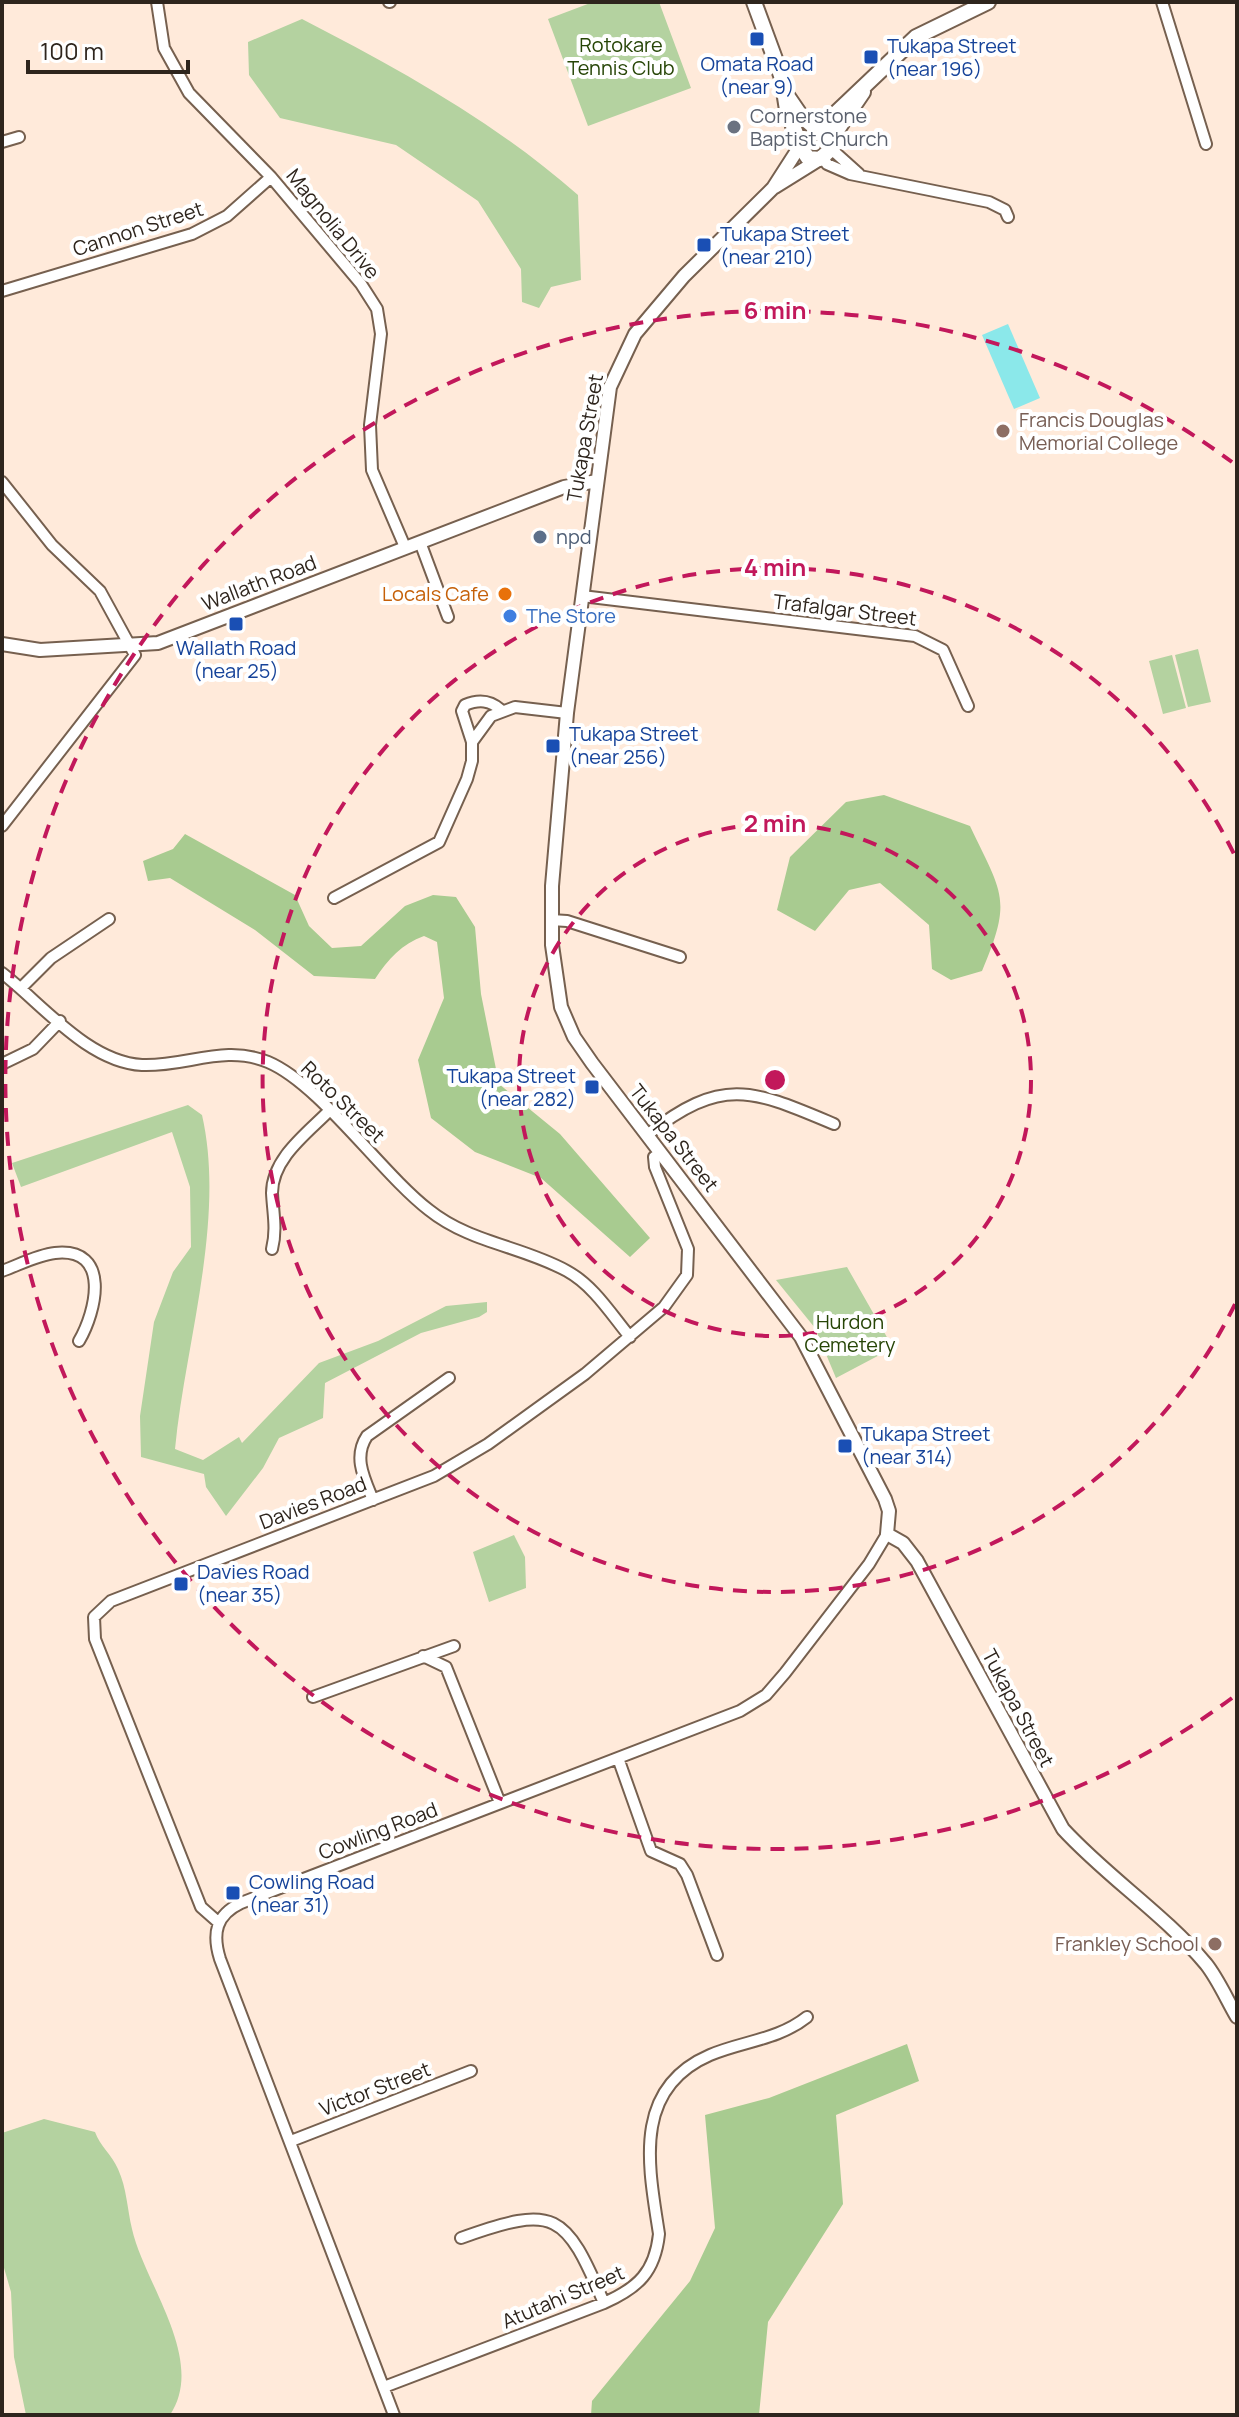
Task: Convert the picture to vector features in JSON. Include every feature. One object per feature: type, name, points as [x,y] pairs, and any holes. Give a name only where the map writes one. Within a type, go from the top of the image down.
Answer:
[{"type":"main road","points":[[754,2],[800,145],[808,158],[825,151],[825,135],[817,131],[786,94]]},
{"type":"main road","name":"Tukapa Street","points":[[817,131],[916,37],[988,2]]},
{"type":"main road","name":"Tukapa Street","points":[[825,151],[867,85]]},
{"type":"main road","points":[[800,145],[808,133],[817,131]]},
{"type":"street","name":"Magnolia Drive","points":[[157,2],[164,48],[189,93],[271,177],[361,284],[377,309],[381,334],[370,425],[372,470],[405,547]]},
{"type":"street","points":[[1162,2],[1206,144]]},
{"type":"street","points":[[2,142],[19,137]]},
{"type":"street","name":"Tukapa Street","points":[[773,188],[800,145]]},
{"type":"street","points":[[825,151],[861,175],[989,202],[1005,210],[1008,217]]},
{"type":"street","name":"Tukapa Street","points":[[825,151],[773,188],[684,276],[635,334],[610,387],[567,713],[551,920],[554,975],[567,1023],[592,1063],[801,1337],[885,1499],[889,1511],[887,1534],[903,1543],[917,1561],[1063,1829],[1094,1863],[1172,1929],[1207,1965],[1237,2017]]},
{"type":"street","name":"Cannon Street","points":[[2,291],[192,234],[227,216],[271,177]]},
{"type":"street","name":"Wallath Road","points":[[2,644],[31,650],[158,643],[577,482],[597,481]]},
{"type":"street","points":[[2,482],[52,545],[100,591],[135,655],[2,826]]},
{"type":"street","points":[[420,542],[448,617]]},
{"type":"street","name":"Trafalgar Street","points":[[582,596],[915,636],[943,650],[968,706]]},
{"type":"street","points":[[334,898],[439,842],[472,761],[472,742],[462,711],[465,705],[481,700],[494,703],[501,710]]},
{"type":"street","points":[[472,742],[484,723],[501,710],[515,707],[567,713]]},
{"type":"street","points":[[21,988],[51,958],[109,919]]},
{"type":"street","points":[[551,920],[567,921],[680,957]]},
{"type":"street","name":"Roto Street","points":[[2,973],[103,1054],[131,1063],[159,1065],[227,1054],[257,1058],[287,1072],[439,1218],[476,1238],[539,1258],[569,1272],[594,1294],[630,1337]]},
{"type":"street","points":[[2,1064],[33,1049],[60,1021]]},
{"type":"street","points":[[647,1135],[708,1099],[741,1092],[768,1097],[834,1124]]},
{"type":"street","points":[[272,1249],[276,1232],[272,1193],[275,1174],[289,1151],[328,1112]]},
{"type":"street","name":"Davies Road","points":[[218,1922],[201,1907],[95,1639],[94,1617],[111,1601],[373,1500],[461,1462],[585,1374],[674,1298],[687,1275],[688,1249],[655,1167],[654,1157],[661,1153]]},
{"type":"street","points":[[2,1271],[55,1253],[67,1253],[85,1263],[95,1281],[97,1293],[88,1325],[79,1341]]},
{"type":"street","points":[[373,1500],[363,1475],[360,1447],[367,1436],[449,1378]]},
{"type":"street","name":"Cowling Road","points":[[218,1922],[230,1908],[241,1903],[740,1711],[766,1695],[869,1564],[887,1534]]},
{"type":"street","points":[[313,1697],[454,1646]]},
{"type":"street","points":[[423,1656],[446,1667],[500,1803]]},
{"type":"street","points":[[618,1758],[651,1851],[680,1864],[687,1875],[717,1955]]},
{"type":"street","points":[[218,1922],[215,1937],[220,1959],[394,2415]]},
{"type":"street","name":"Atutahi Street","points":[[384,2387],[604,2303],[638,2285],[654,2263],[659,2234],[648,2141],[656,2108],[666,2091],[678,2076],[710,2055],[790,2031],[807,2017]]},
{"type":"street","name":"Victor Street","points":[[291,2141],[471,2071]]},
{"type":"street","points":[[461,2238],[510,2221],[550,2221],[578,2244],[604,2303]]},
{"type":"green space","name":"Rotokare Tennis Club","points":[[593,2],[659,2],[691,88],[588,126],[548,19]]},
{"type":"green space","points":[[302,19],[374,57],[480,120],[578,195],[581,280],[551,287],[539,308],[522,302],[521,269],[478,201],[396,145],[280,118],[249,75],[248,42]]},
{"type":"green space","points":[[1198,649],[1211,702],[1188,707],[1175,655]]},
{"type":"green space","points":[[1172,655],[1186,708],[1163,714],[1149,661]]},
{"type":"green space","points":[[884,795],[970,826],[990,867],[1000,897],[998,927],[982,971],[951,980],[932,969],[929,925],[880,883],[849,890],[815,931],[777,910],[790,857],[846,802]]},
{"type":"green space","points":[[185,834],[295,895],[309,926],[332,948],[361,946],[405,906],[433,895],[456,897],[475,927],[481,994],[499,1084],[560,1134],[650,1238],[630,1257],[541,1178],[475,1152],[431,1118],[418,1060],[444,998],[437,942],[424,936],[409,943],[390,959],[375,979],[314,976],[255,930],[170,878],[148,881],[143,861],[173,849]]},
{"type":"green space","points":[[188,1105],[202,1115],[208,1155],[209,1197],[207,1239],[175,1449],[203,1460],[239,1437],[242,1443],[319,1363],[378,1341],[446,1306],[487,1302],[487,1312],[479,1317],[421,1333],[325,1383],[323,1418],[279,1438],[263,1468],[226,1516],[206,1487],[204,1474],[141,1457],[140,1416],[154,1322],[173,1272],[191,1247],[190,1187],[172,1132],[21,1187],[12,1163]]},
{"type":"green space","name":"Hurdon Cemetery","points":[[847,1267],[888,1339],[889,1350],[836,1378],[815,1328],[776,1280]]},
{"type":"green space","points":[[514,1535],[525,1557],[526,1588],[489,1602],[473,1552]]},
{"type":"green space","points":[[907,2044],[919,2081],[836,2115],[843,2204],[768,2322],[759,2415],[591,2415],[592,2401],[690,2281],[715,2228],[705,2115],[769,2098]]},
{"type":"green space","points":[[44,2119],[95,2132],[118,2169],[139,2250],[177,2346],[181,2370],[179,2393],[170,2415],[26,2415],[14,2357],[11,2292],[2,2261],[2,2133]]},
{"type":"water","points":[[1008,324],[1040,398],[1014,409],[982,335]]},
{"type":"place","name":"Omata Road (near 9)","points":[[757,39]]},
{"type":"place","name":"Tukapa Street (near 196)","points":[[871,57]]},
{"type":"place","name":"Cornerstone Baptist Church","points":[[734,127]]},
{"type":"place","name":"Tukapa Street (near 210)","points":[[704,245]]},
{"type":"place","name":"Francis Douglas Memorial College","points":[[1003,431]]},
{"type":"place","name":"npd","points":[[540,537]]},
{"type":"place","name":"Locals Cafe","points":[[505,594]]},
{"type":"place","name":"The Store","points":[[510,616]]},
{"type":"place","name":"Wallath Road (near 25)","points":[[236,624]]},
{"type":"place","name":"Tukapa Street (near 256)","points":[[553,746]]},
{"type":"place","name":"Tukapa Street (near 282)","points":[[592,1087]]},
{"type":"place","name":"Tukapa Street (near 314)","points":[[845,1446]]},
{"type":"place","name":"Davies Road (near 35)","points":[[181,1584]]},
{"type":"place","name":"Cowling Road (near 31)","points":[[233,1893]]},
{"type":"place","name":"Frankley School","points":[[1215,1944]]}]
